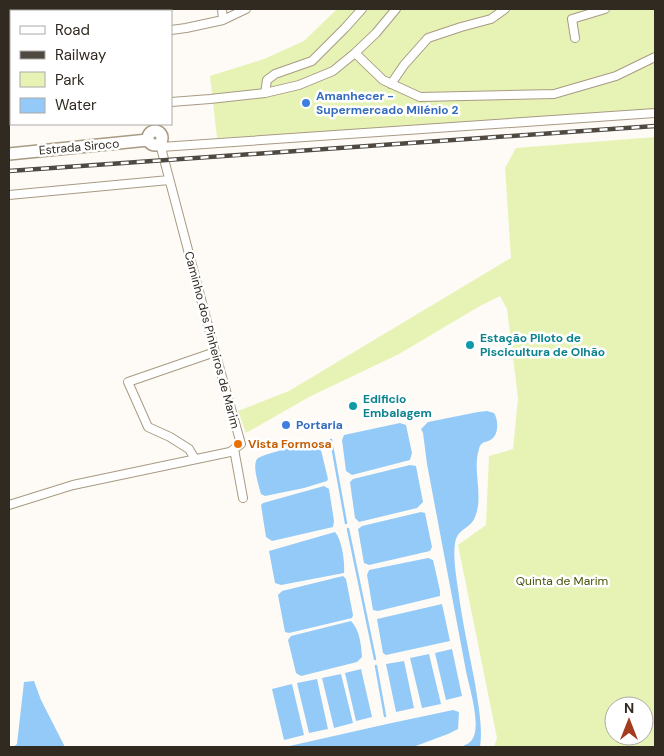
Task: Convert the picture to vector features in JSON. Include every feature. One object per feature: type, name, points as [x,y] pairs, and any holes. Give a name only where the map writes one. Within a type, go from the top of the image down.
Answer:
[{"type":"street","points":[[222,9],[223,20]]},
{"type":"street","points":[[172,30],[223,20],[246,9]]},
{"type":"street","points":[[265,92],[267,80],[275,74],[312,61],[362,9]]},
{"type":"street","points":[[172,102],[265,92],[299,84],[333,71],[376,33],[396,9]]},
{"type":"street","points":[[391,84],[404,65],[428,38],[491,19],[505,9]]},
{"type":"street","points":[[575,38],[572,19],[605,9]]},
{"type":"street","points":[[355,53],[383,80],[420,97],[554,94],[616,76],[655,57]]},
{"type":"street","points":[[156,137],[655,113]]},
{"type":"street","name":"Estrada Siroco","points":[[9,154],[156,137]]},
{"type":"street","name":"Caminho dos Pinheiros de Marim","points":[[156,137],[174,195],[241,444],[234,449]]},
{"type":"street","points":[[9,195],[169,180]]},
{"type":"street","points":[[195,459],[189,449],[170,437],[148,427],[128,382],[215,352]]},
{"type":"street","points":[[9,505],[73,485],[230,452],[234,449],[243,498]]},
{"type":"green space","points":[[337,9],[655,9],[655,113],[217,138],[210,76],[264,59],[304,41]]},
{"type":"green space","name":"Quinta de Marim","points":[[655,137],[655,747],[494,747],[497,738],[458,545],[486,525],[489,456],[513,449],[518,398],[507,309],[500,296],[399,354],[309,397],[246,433],[238,411],[289,391],[511,258],[505,168],[516,148]]},
{"type":"water","points":[[487,411],[494,413],[497,422],[496,432],[491,440],[483,443],[479,449],[477,457],[478,500],[475,517],[461,531],[454,548],[460,601],[475,683],[481,731],[480,747],[461,747],[469,743],[473,738],[476,724],[475,715],[421,429],[428,422]]},
{"type":"water","points":[[400,423],[406,425],[412,453],[410,460],[352,475],[346,471],[342,440],[344,435]]},
{"type":"water","points":[[316,441],[320,446],[327,481],[265,496],[261,494],[256,471],[257,459]]},
{"type":"water","points":[[410,465],[416,466],[423,502],[417,508],[359,522],[355,518],[350,482],[353,479]]},
{"type":"water","points":[[324,486],[329,489],[334,521],[333,527],[272,541],[266,537],[261,505],[263,503]]},
{"type":"water","points":[[421,512],[425,513],[432,547],[430,551],[369,565],[364,563],[358,529],[362,526]]},
{"type":"water","points":[[335,532],[340,540],[344,573],[281,585],[275,583],[269,551]]},
{"type":"water","points":[[428,558],[433,560],[440,596],[378,611],[373,610],[367,575],[369,570]]},
{"type":"water","points":[[343,576],[346,579],[352,618],[289,633],[285,632],[278,595],[282,591]]},
{"type":"water","points":[[442,604],[450,641],[386,655],[383,653],[377,619]]},
{"type":"water","points":[[351,621],[358,633],[360,643],[362,657],[357,662],[301,676],[296,673],[288,640],[291,636]]},
{"type":"water","points":[[452,649],[462,696],[446,700],[435,653]]},
{"type":"water","points":[[429,654],[441,704],[422,708],[410,658]]},
{"type":"water","points":[[404,661],[414,708],[396,712],[386,664]]},
{"type":"water","points":[[361,669],[372,717],[356,721],[345,673]]},
{"type":"water","points":[[341,674],[353,723],[334,728],[322,678]]},
{"type":"water","points":[[317,679],[328,729],[309,733],[297,683]]},
{"type":"water","points":[[34,681],[41,700],[65,747],[13,747],[17,744],[24,682]]},
{"type":"water","points":[[292,684],[304,735],[284,740],[272,689]]},
{"type":"water","points":[[453,710],[459,712],[458,729],[413,747],[285,747],[387,724]]},
{"type":"waterway","points":[[331,440],[346,523]]},
{"type":"waterway","points":[[348,529],[375,659]]},
{"type":"waterway","points":[[376,666],[385,716]]},
{"type":"railway","points":[[9,171],[655,126]]},
{"type":"place","name":"Amanhecer - Supermercado Milénio 2","points":[[306,103]]},
{"type":"place","name":"Estação Piloto de Piscicultura de Olhão","points":[[470,345]]},
{"type":"place","name":"Edificio Embalagem","points":[[353,406]]},
{"type":"place","name":"Portaria","points":[[286,425]]},
{"type":"place","name":"Vista Formosa","points":[[238,444]]}]
